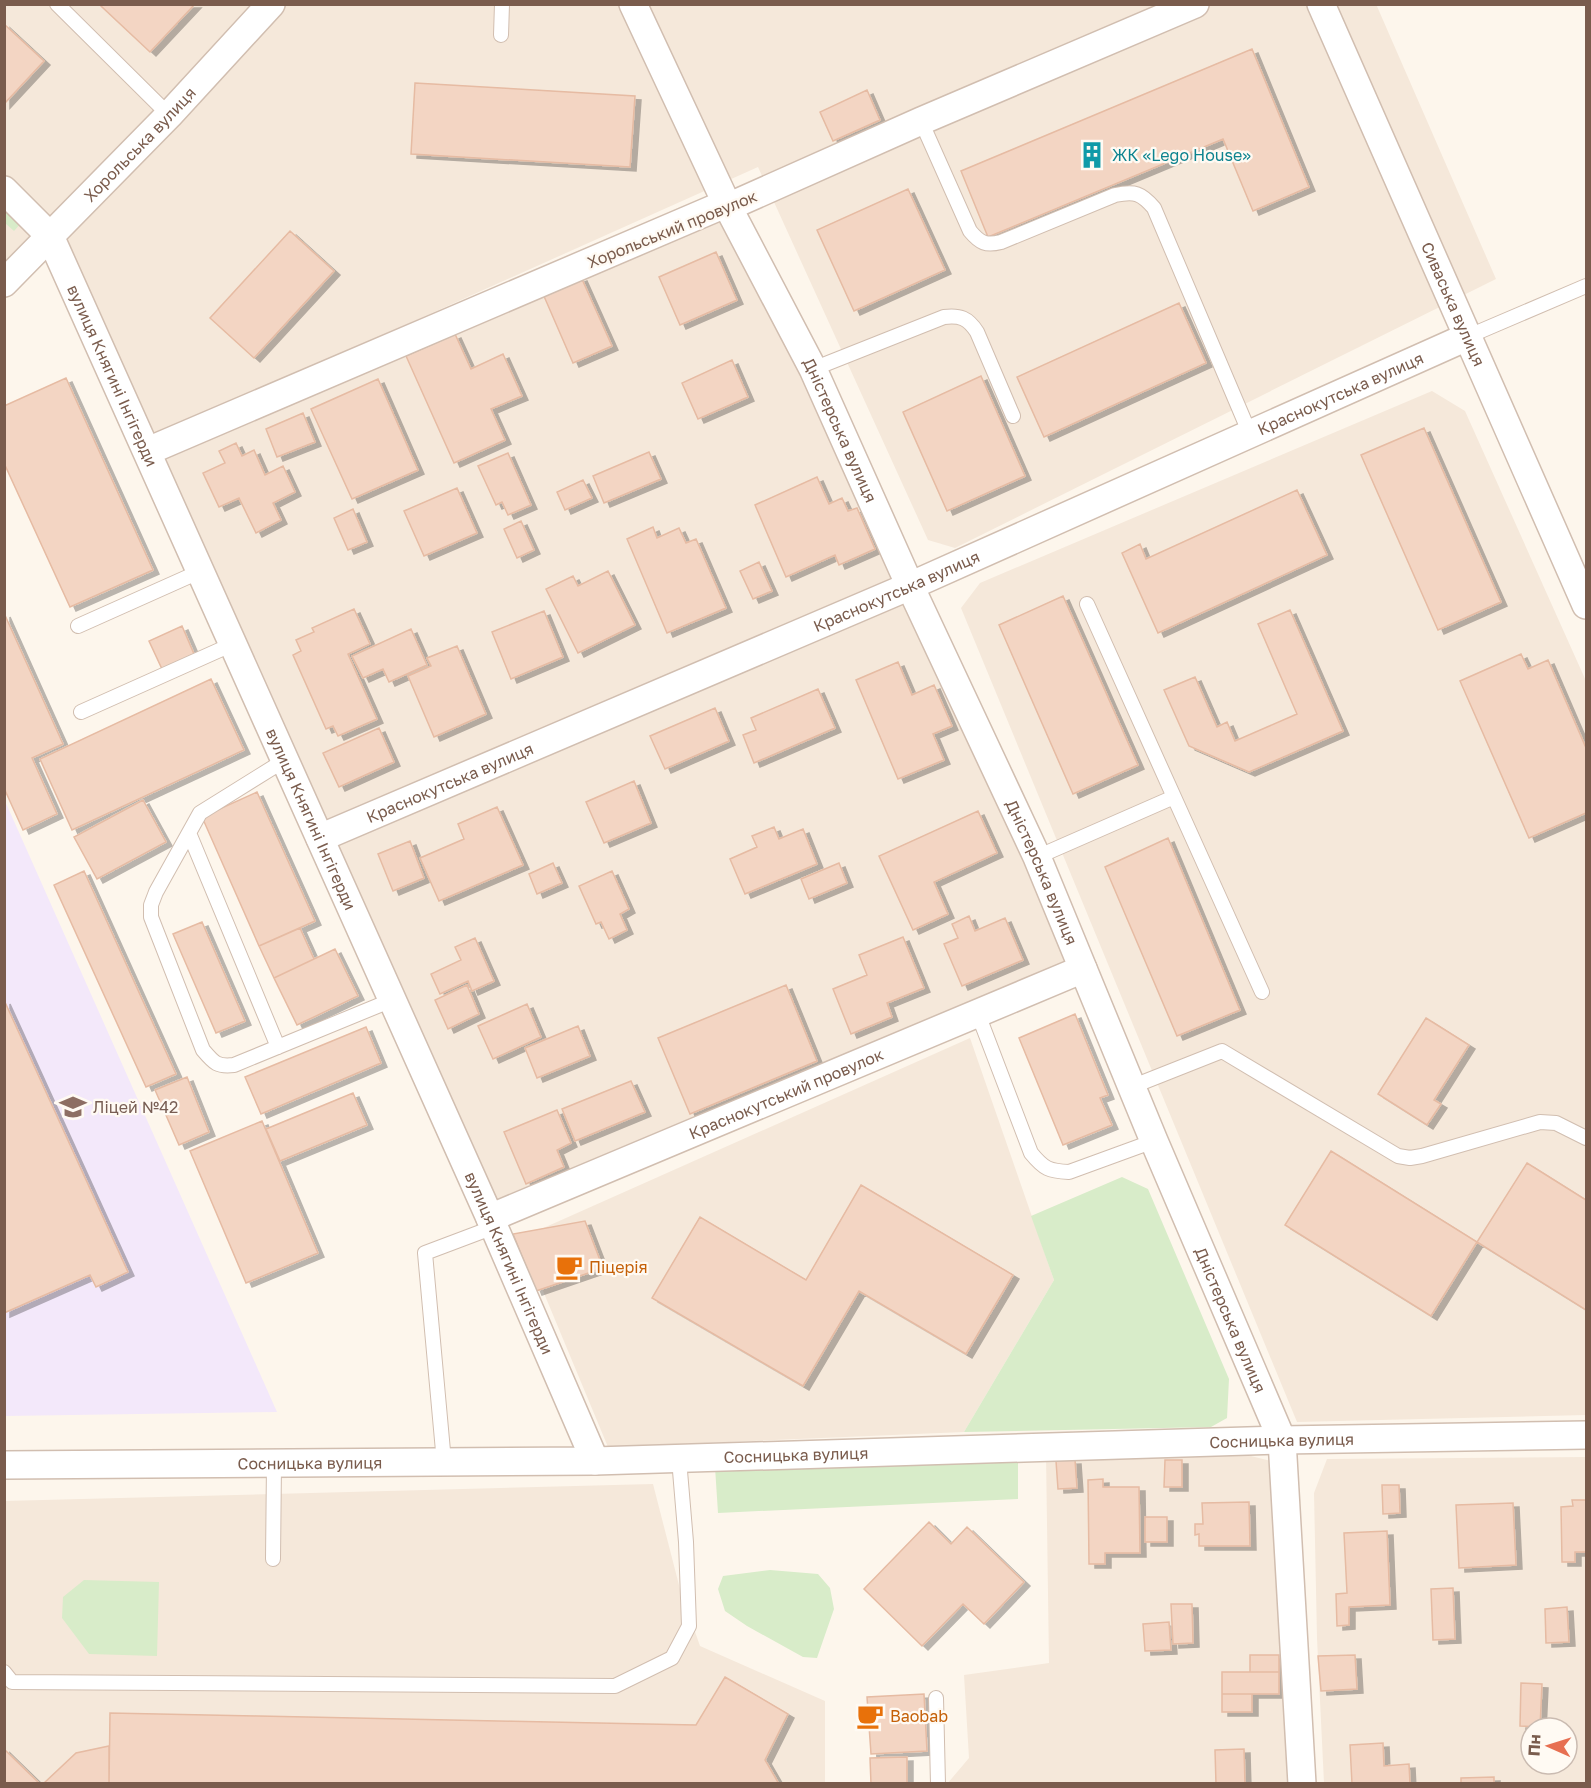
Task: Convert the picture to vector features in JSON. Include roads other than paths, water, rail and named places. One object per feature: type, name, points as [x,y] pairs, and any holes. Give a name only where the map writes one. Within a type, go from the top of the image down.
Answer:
[{"type":"street","name":"Хорольська вулиця","points":[[4,283],[169,115],[271,4]]},
{"type":"street","name":"Дністерська вулиця","points":[[633,4],[728,207],[813,369],[910,586],[1037,857],[1131,1087],[1281,1440],[1302,1784]]},
{"type":"street","name":"Хорольський провулок","points":[[148,451],[718,207],[728,207],[921,121],[1195,4]]},
{"type":"street","name":"Сиваська вулиця","points":[[1322,4],[1587,605]]},
{"type":"street","name":"вулиця Княгині Інгігерди","points":[[4,190],[50,236],[393,1000],[595,1461]]},
{"type":"street","name":"Краснокутська вулиця","points":[[320,838],[910,586],[1469,336]]},
{"type":"street","name":"Краснокутський провулок","points":[[492,1223],[1083,969]]},
{"type":"street","name":"Сосницька вулиця","points":[[4,1465],[595,1461],[1281,1440],[1587,1435]]},
{"type":"lane","points":[[57,4],[169,115]]},
{"type":"lane","points":[[501,35],[502,4]]},
{"type":"lane","points":[[921,121],[970,231],[979,242],[989,245],[1001,242],[1115,195],[1131,192],[1144,197],[1154,208],[1250,434]]},
{"type":"lane","points":[[1469,336],[1587,286]]},
{"type":"lane","points":[[813,369],[944,317],[958,315],[971,322],[977,332],[1013,416]]},
{"type":"lane","points":[[78,626],[201,571]]},
{"type":"lane","points":[[1087,604],[1262,992]]},
{"type":"lane","points":[[81,712],[233,644]]},
{"type":"lane","points":[[285,760],[200,813],[151,905],[151,917],[203,1050],[213,1062],[223,1066],[234,1065],[393,1000]]},
{"type":"lane","points":[[1037,857],[1174,798]]},
{"type":"lane","points":[[189,833],[278,1047]]},
{"type":"lane","points":[[978,1014],[1031,1153],[1042,1166],[1055,1172],[1069,1172],[1154,1141]]},
{"type":"lane","points":[[1131,1087],[1222,1051],[1398,1156],[1410,1158],[1422,1156],[1540,1122],[1556,1123],[1587,1138]]},
{"type":"lane","points":[[444,1462],[425,1253],[492,1223]]},
{"type":"lane","points":[[7,1681],[615,1686],[672,1658],[689,1626],[686,1542],[679,1459]]},
{"type":"lane","points":[[273,1559],[274,1464]]},
{"type":"lane","points":[[936,1698],[938,1784]]},
{"type":"place","name":"ЖК «Lego House»","points":[[1092,155]]},
{"type":"place","name":"Ліцей №42","points":[[73,1107]]},
{"type":"place","name":"Піцерія","points":[[569,1267]]},
{"type":"place","name":"Baobab","points":[[870,1716]]}]
